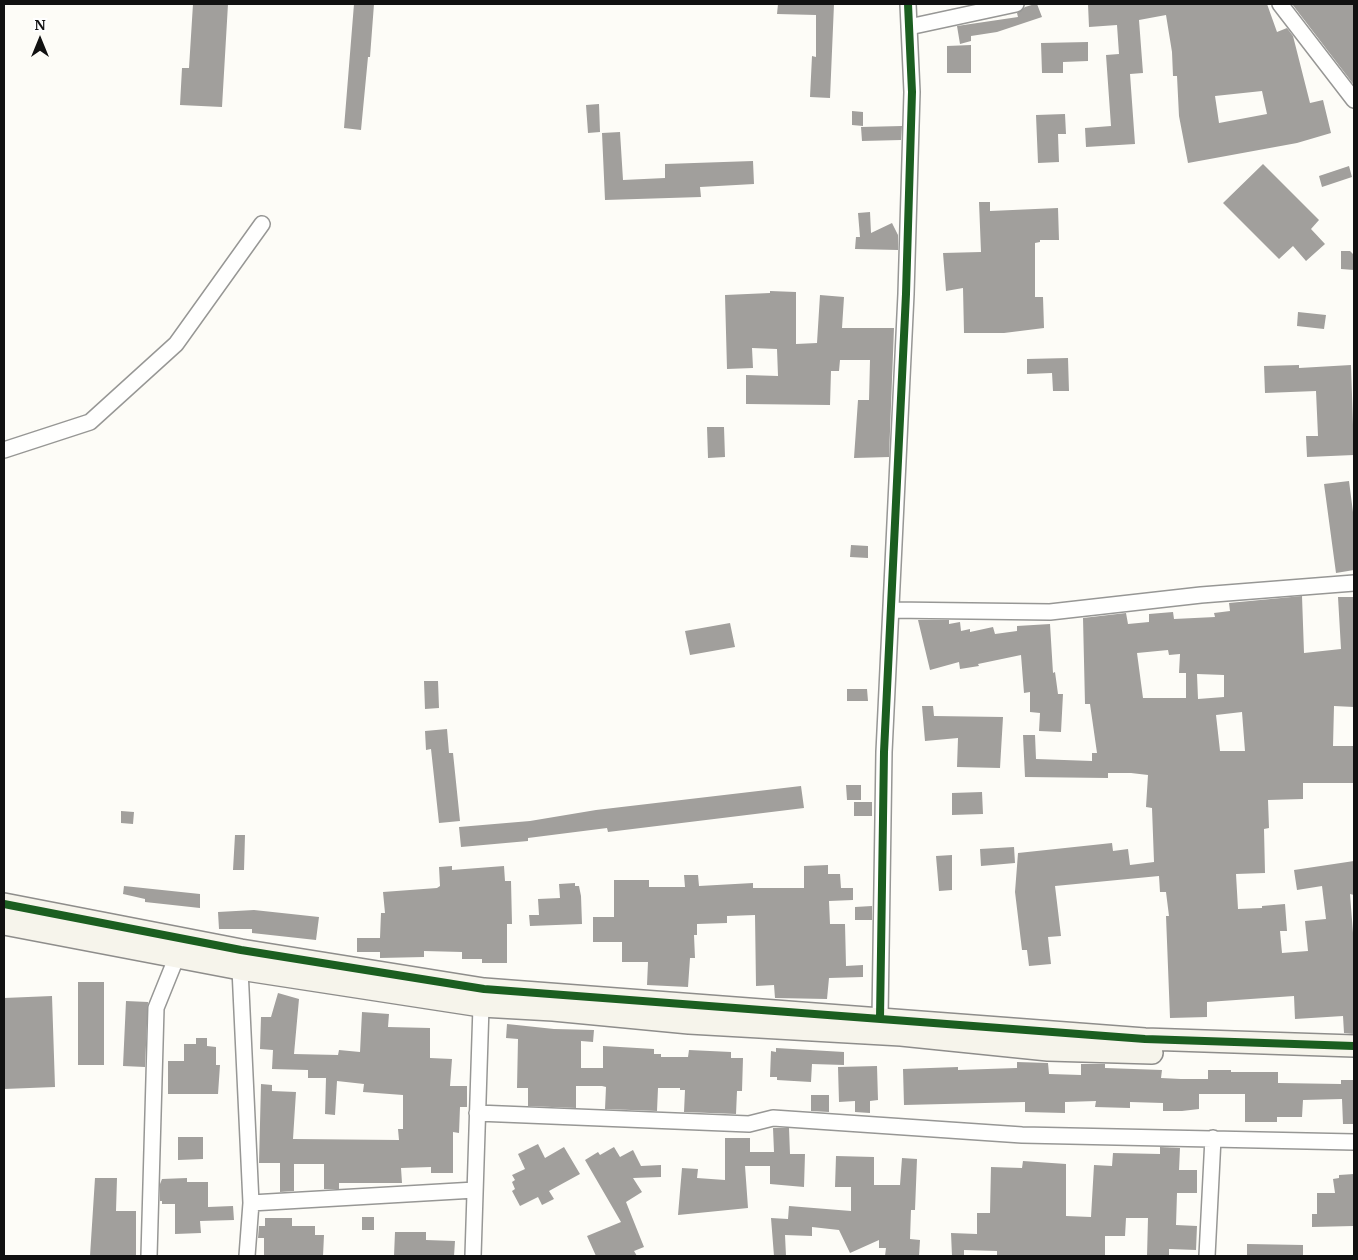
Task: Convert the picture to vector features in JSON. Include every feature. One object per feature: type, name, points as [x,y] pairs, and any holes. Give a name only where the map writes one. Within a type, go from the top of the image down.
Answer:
[{"type":"street","points":[[880,1018],[884,752],[906,294],[912,102],[908,4]]},
{"type":"street","points":[[909,27],[1016,4]]},
{"type":"street","points":[[1280,4],[1354,100]]},
{"type":"street","points":[[4,450],[90,422],[176,344],[262,224]]},
{"type":"street","points":[[891,610],[1050,612],[1201,595],[1354,583]]},
{"type":"street","points":[[4,904],[242,950],[484,989],[1145,1039],[1354,1046]]},
{"type":"street","points":[[4,924],[240,969],[481,1006],[553,1010],[689,1023],[901,1036],[1048,1050],[1354,1058]]},
{"type":"street","points":[[150,1256],[156,1008],[177,956]]},
{"type":"street","points":[[240,969],[251,1203],[247,1256]]},
{"type":"street","points":[[473,1256],[481,1006]]},
{"type":"street","points":[[477,1113],[749,1124],[773,1118],[1022,1135],[1354,1142]]},
{"type":"street","points":[[1207,1256],[1213,1138]]},
{"type":"street","points":[[251,1203],[475,1190]]},
{"type":"building","points":[[193,4],[228,4],[222,107],[180,105],[182,68],[189,68]]},
{"type":"building","points":[[354,4],[374,4],[361,130],[344,128]]},
{"type":"building","points":[[778,4],[834,4],[830,98],[810,97],[812,56],[816,57],[816,15],[777,14]]},
{"type":"building","points":[[1037,4],[1042,17],[997,32],[971,36],[971,41],[960,44],[957,26],[1018,17],[1017,13],[1025,7]]},
{"type":"building","points":[[1088,4],[1267,4],[1277,32],[1287,28],[1293,36],[1310,103],[1323,100],[1331,133],[1297,143],[1188,163],[1179,116],[1177,76],[1173,76],[1172,52],[1166,15],[1139,20],[1143,73],[1130,74],[1135,144],[1086,147],[1085,128],[1111,126],[1106,55],[1119,54],[1117,25],[1089,27]],"holes":[[[1262,91],[1267,114],[1219,123],[1215,96]]]},
{"type":"building","points":[[1292,4],[1354,4],[1354,85]]},
{"type":"building","points":[[1088,42],[1088,61],[1063,62],[1063,73],[1042,73],[1041,43]]},
{"type":"building","points":[[971,45],[971,73],[947,73],[947,46]]},
{"type":"building","points":[[599,104],[600,132],[588,133],[586,105]]},
{"type":"building","points":[[852,111],[863,112],[863,126],[852,125]]},
{"type":"building","points":[[1065,114],[1066,134],[1058,134],[1059,162],[1038,163],[1036,115]]},
{"type":"building","points":[[902,126],[901,140],[862,141],[861,127]]},
{"type":"building","points":[[620,132],[623,180],[665,178],[665,164],[753,161],[754,184],[700,187],[701,197],[605,200],[602,133]]},
{"type":"building","points":[[1263,164],[1319,220],[1311,229],[1325,244],[1306,261],[1293,246],[1279,259],[1223,203]]},
{"type":"building","points":[[1349,166],[1352,177],[1322,187],[1319,176]]},
{"type":"building","points":[[979,202],[990,202],[990,211],[1058,208],[1059,240],[1040,240],[1040,242],[1035,243],[1035,297],[1043,297],[1044,328],[1004,333],[964,333],[963,288],[946,291],[943,253],[981,252]]},
{"type":"building","points":[[870,212],[871,233],[892,223],[898,235],[898,250],[855,249],[856,237],[860,237],[858,213]]},
{"type":"building","points":[[1341,251],[1350,251],[1354,255],[1354,270],[1341,269]]},
{"type":"building","points":[[770,291],[796,292],[796,344],[817,343],[820,295],[844,297],[842,328],[894,328],[889,457],[854,458],[858,400],[869,400],[870,360],[840,360],[839,371],[831,371],[830,405],[746,404],[746,375],[778,376],[777,349],[752,348],[753,368],[727,369],[725,295],[770,293]]},
{"type":"building","points":[[1298,312],[1326,315],[1324,329],[1297,326]]},
{"type":"building","points":[[1068,358],[1069,391],[1053,391],[1052,373],[1027,374],[1027,359]]},
{"type":"building","points":[[1299,365],[1299,368],[1351,365],[1354,455],[1307,457],[1306,436],[1318,436],[1316,391],[1265,393],[1264,366]]},
{"type":"building","points":[[707,427],[724,427],[725,457],[708,458]]},
{"type":"building","points":[[1349,481],[1354,520],[1354,570],[1336,573],[1324,484]]},
{"type":"building","points":[[851,545],[868,546],[868,558],[850,557]]},
{"type":"building","points":[[1302,596],[1304,653],[1341,649],[1338,597],[1354,597],[1354,707],[1334,706],[1333,746],[1354,746],[1354,783],[1303,783],[1303,799],[1268,800],[1269,828],[1264,829],[1265,873],[1236,874],[1238,909],[1262,908],[1262,906],[1285,904],[1287,931],[1280,931],[1282,953],[1308,951],[1305,921],[1326,919],[1322,886],[1297,890],[1294,870],[1354,861],[1354,895],[1350,894],[1354,946],[1354,1034],[1344,1033],[1343,1016],[1295,1019],[1294,996],[1207,1002],[1207,1017],[1170,1018],[1166,916],[1169,916],[1166,892],[1160,892],[1159,876],[1055,886],[1061,936],[1048,937],[1051,964],[1029,966],[1027,950],[1022,950],[1015,892],[1018,853],[1112,843],[1113,851],[1128,849],[1130,865],[1154,862],[1152,808],[1146,807],[1148,775],[1108,773],[1108,778],[1025,777],[1023,735],[1035,735],[1036,759],[1092,761],[1092,753],[1097,753],[1090,704],[1085,704],[1083,618],[1126,613],[1128,624],[1149,622],[1149,614],[1173,612],[1174,619],[1215,617],[1214,613],[1230,611],[1229,603]],"holes":[[[1168,650],[1169,655],[1180,654],[1179,673],[1186,673],[1186,698],[1143,698],[1137,653]],[[1197,674],[1224,675],[1224,697],[1198,699]],[[1242,712],[1245,751],[1220,751],[1216,715]]]},
{"type":"building","points":[[918,620],[949,620],[949,624],[960,622],[961,631],[970,629],[970,632],[993,627],[995,634],[1017,631],[1017,626],[1050,624],[1053,673],[1055,672],[1058,694],[1063,694],[1061,732],[1039,731],[1040,713],[1030,712],[1030,692],[1024,693],[1021,655],[978,664],[979,666],[960,669],[959,662],[930,670]]},
{"type":"building","points":[[730,623],[735,647],[690,655],[685,631]]},
{"type":"building","points":[[424,681],[438,681],[439,708],[425,709]]},
{"type":"building","points":[[847,689],[867,689],[868,701],[847,701]]},
{"type":"building","points":[[922,706],[933,706],[934,716],[1003,717],[1000,768],[957,767],[958,738],[925,741]]},
{"type":"building","points":[[447,729],[449,753],[453,753],[460,821],[439,823],[431,749],[426,750],[425,731]]},
{"type":"building","points":[[846,785],[861,785],[861,800],[847,800]]},
{"type":"building","points":[[801,786],[804,808],[608,832],[607,828],[528,838],[528,841],[461,847],[459,827],[530,821],[596,810]]},
{"type":"building","points":[[982,792],[983,814],[952,815],[952,793]]},
{"type":"building","points":[[854,802],[872,802],[872,816],[854,816]]},
{"type":"building","points":[[121,811],[134,812],[133,824],[121,823]]},
{"type":"building","points":[[235,835],[245,835],[244,870],[233,870]]},
{"type":"building","points":[[1014,847],[1015,863],[981,866],[980,849]]},
{"type":"building","points":[[952,855],[952,890],[939,891],[936,856]]},
{"type":"building","points":[[828,865],[828,874],[840,874],[841,888],[853,888],[853,900],[829,901],[830,924],[845,924],[846,966],[863,965],[863,977],[829,978],[827,999],[775,998],[774,985],[756,986],[755,915],[727,916],[727,923],[697,924],[697,935],[694,935],[695,958],[690,958],[688,987],[647,985],[648,962],[622,962],[622,942],[593,942],[593,917],[614,917],[614,880],[649,880],[649,887],[685,887],[684,875],[698,875],[699,886],[753,883],[753,888],[804,888],[804,866]]},
{"type":"building","points":[[452,866],[452,870],[504,866],[505,881],[511,881],[512,924],[507,924],[507,963],[482,963],[482,959],[462,959],[462,952],[424,951],[424,957],[380,958],[380,952],[357,952],[357,938],[380,938],[381,913],[385,913],[383,892],[437,888],[440,886],[439,867]]},
{"type":"building","points":[[575,883],[575,886],[579,886],[581,896],[582,924],[530,926],[529,915],[539,915],[538,899],[560,898],[559,884]]},
{"type":"building","points":[[124,886],[200,894],[200,908],[145,902],[145,899],[123,894]]},
{"type":"building","points":[[872,906],[872,920],[855,920],[855,907]]},
{"type":"building","points":[[254,910],[319,917],[316,940],[252,933],[252,929],[219,929],[218,912]]},
{"type":"building","points":[[78,982],[104,982],[104,1065],[78,1065]]},
{"type":"building","points":[[278,993],[299,999],[294,1054],[338,1055],[339,1050],[360,1052],[362,1012],[389,1014],[388,1027],[430,1028],[430,1058],[452,1059],[450,1086],[467,1086],[467,1107],[460,1107],[459,1133],[453,1132],[453,1173],[431,1173],[431,1167],[401,1168],[402,1183],[339,1183],[339,1189],[324,1189],[324,1164],[294,1164],[294,1191],[280,1192],[280,1163],[259,1163],[261,1084],[272,1085],[272,1091],[296,1092],[293,1139],[399,1140],[398,1129],[403,1129],[403,1095],[363,1092],[364,1084],[337,1081],[335,1115],[325,1114],[326,1078],[308,1078],[308,1070],[272,1069],[273,1050],[260,1049],[261,1017],[271,1017]]},
{"type":"building","points":[[52,996],[55,1087],[4,1089],[4,998]]},
{"type":"building","points":[[126,1001],[148,1002],[145,1067],[123,1066]]},
{"type":"building","points":[[507,1024],[554,1029],[594,1030],[593,1042],[581,1041],[581,1068],[603,1068],[603,1046],[654,1049],[654,1054],[661,1054],[661,1057],[688,1057],[689,1050],[731,1052],[731,1058],[743,1058],[742,1091],[737,1091],[736,1114],[684,1112],[685,1090],[680,1090],[680,1088],[658,1088],[657,1111],[605,1109],[606,1087],[602,1086],[576,1086],[576,1108],[528,1106],[528,1088],[517,1088],[518,1039],[506,1038]]},
{"type":"building","points":[[196,1038],[207,1038],[207,1046],[216,1047],[216,1065],[220,1065],[218,1094],[168,1094],[168,1061],[184,1061],[184,1044],[196,1044]]},
{"type":"building","points":[[776,1048],[844,1052],[844,1065],[812,1064],[811,1082],[777,1080],[777,1077],[770,1077],[771,1051],[776,1052]]},
{"type":"building","points":[[1017,1062],[1048,1063],[1049,1074],[1081,1075],[1081,1064],[1105,1064],[1105,1068],[1162,1070],[1161,1078],[1208,1079],[1208,1070],[1231,1070],[1231,1072],[1278,1072],[1278,1083],[1341,1084],[1341,1080],[1354,1080],[1354,1124],[1343,1124],[1342,1099],[1303,1100],[1302,1117],[1277,1117],[1277,1122],[1245,1122],[1245,1094],[1199,1094],[1199,1109],[1182,1111],[1163,1111],[1163,1103],[1130,1102],[1130,1108],[1095,1107],[1096,1101],[1065,1102],[1065,1113],[1025,1112],[1025,1102],[904,1105],[903,1069],[958,1067],[958,1070],[1017,1068]]},
{"type":"building","points":[[877,1066],[878,1100],[870,1101],[870,1113],[855,1112],[855,1101],[839,1102],[838,1067]]},
{"type":"building","points":[[811,1095],[829,1095],[829,1112],[811,1111]]},
{"type":"building","points":[[773,1128],[789,1128],[790,1154],[805,1154],[804,1187],[770,1184],[770,1166],[745,1166],[748,1208],[678,1215],[682,1168],[698,1169],[697,1178],[725,1180],[725,1138],[750,1138],[750,1152],[774,1152]]},
{"type":"building","points":[[178,1137],[203,1137],[203,1159],[178,1160]]},
{"type":"building","points":[[538,1144],[545,1158],[564,1147],[580,1174],[549,1191],[554,1199],[542,1205],[538,1197],[520,1206],[512,1191],[515,1189],[512,1182],[515,1180],[512,1175],[525,1169],[518,1154]]},
{"type":"building","points":[[614,1147],[620,1157],[633,1150],[641,1166],[661,1165],[661,1177],[633,1178],[642,1192],[626,1202],[644,1247],[634,1251],[637,1256],[596,1256],[587,1236],[621,1222],[585,1160],[598,1152],[600,1155]]},
{"type":"building","points":[[1160,1147],[1180,1148],[1179,1170],[1197,1170],[1197,1193],[1177,1193],[1176,1225],[1197,1226],[1196,1250],[1169,1249],[1169,1256],[1147,1256],[1148,1218],[1126,1218],[1125,1236],[1105,1236],[1105,1255],[997,1256],[997,1251],[964,1250],[964,1256],[952,1256],[951,1233],[977,1234],[977,1213],[990,1213],[991,1167],[1022,1168],[1023,1161],[1066,1164],[1066,1216],[1091,1217],[1094,1165],[1112,1166],[1113,1153],[1160,1154]]},
{"type":"building","points":[[836,1156],[874,1157],[874,1185],[900,1185],[902,1158],[917,1159],[915,1210],[911,1210],[910,1239],[920,1240],[919,1256],[885,1256],[886,1248],[879,1248],[879,1240],[850,1253],[839,1230],[812,1227],[812,1236],[785,1235],[786,1256],[774,1256],[771,1218],[788,1219],[789,1206],[851,1211],[851,1187],[835,1187]]},
{"type":"building","points":[[1354,1174],[1353,1226],[1312,1227],[1312,1214],[1317,1214],[1317,1193],[1335,1193],[1333,1179],[1339,1178],[1339,1175]]},
{"type":"building","points":[[95,1178],[117,1178],[116,1211],[136,1211],[136,1256],[90,1256]]},
{"type":"building","points":[[187,1178],[187,1182],[208,1182],[208,1207],[233,1206],[234,1220],[200,1221],[201,1233],[175,1234],[175,1204],[162,1204],[162,1201],[160,1201],[160,1184],[162,1179]]},
{"type":"building","points":[[362,1217],[374,1217],[374,1230],[362,1230]]},
{"type":"building","points":[[265,1218],[292,1218],[292,1226],[315,1226],[315,1235],[324,1235],[323,1256],[264,1256],[264,1238],[258,1238],[259,1226],[265,1226]]},
{"type":"building","points":[[395,1232],[426,1232],[426,1240],[455,1241],[454,1256],[394,1256]]},
{"type":"building","points":[[1247,1244],[1303,1245],[1303,1256],[1247,1256]]},
{"type":"cycle path","points":[[880,1018],[884,752],[906,294],[912,92],[908,4]]},
{"type":"cycle path","points":[[4,904],[241,950],[484,989],[1145,1039],[1354,1046]]}]
